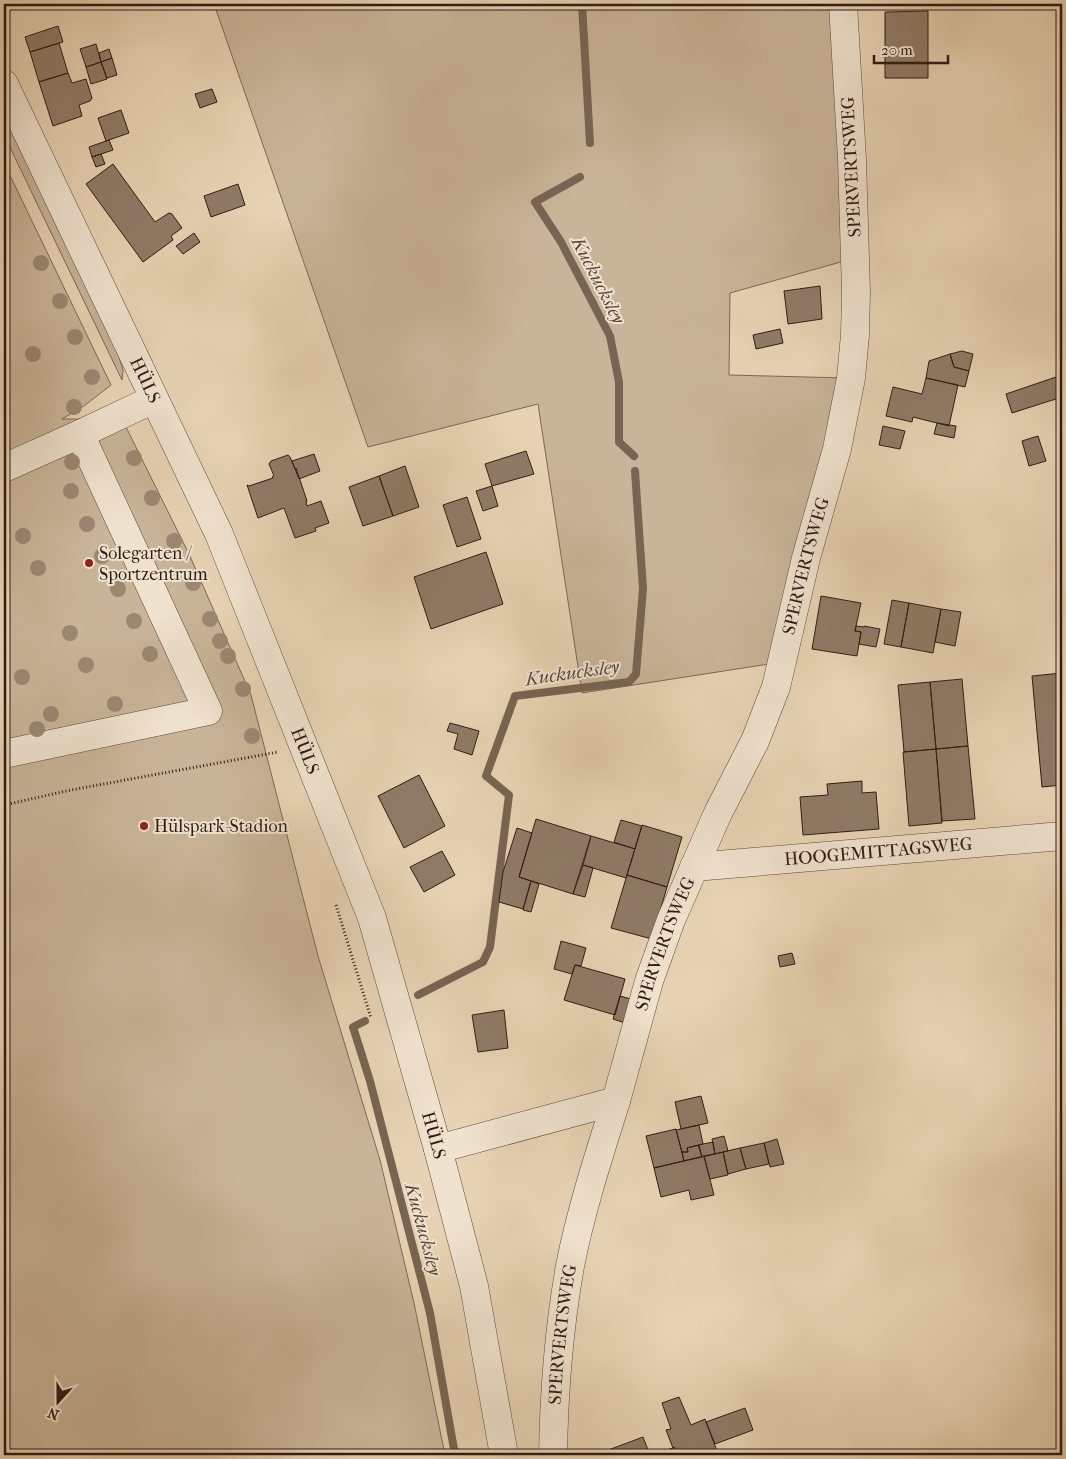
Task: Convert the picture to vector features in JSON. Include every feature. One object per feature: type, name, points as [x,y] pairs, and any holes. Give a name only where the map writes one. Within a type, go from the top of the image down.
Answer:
[{"type":"street","name":"SPERVERTSWEG","points":[[552,1455],[560,1333],[570,1265],[588,1193],[649,981],[670,920],[718,813],[755,741],[776,687],[806,558],[838,449],[851,378],[856,292],[852,159],[843,4]]},
{"type":"street","name":"HÜLS","points":[[4,84],[219,534],[372,918],[438,1149],[474,1286],[504,1455]]},
{"type":"street","points":[[4,468],[154,399]]},
{"type":"street","points":[[4,754],[208,711],[80,434]]},
{"type":"street","name":"HOOGEMITTAGSWEG","points":[[694,867],[1062,836]]},
{"type":"street","points":[[438,1149],[616,1101]]},
{"type":"path","points":[[4,805],[71,790],[285,751]]},
{"type":"path","points":[[336,903],[373,1024]]},
{"type":"shaded area","points":[[214,4],[843,4],[855,258],[730,293],[729,375],[845,378],[782,662],[582,693],[538,404],[368,447]]},
{"type":"shaded area","points":[[5,118],[117,350],[123,370],[122,380],[4,135]]},
{"type":"shaded area","name":"Hülspark-Stadion","points":[[4,163],[111,385],[84,406],[62,419],[122,419],[189,554],[251,695],[318,956],[380,1160],[414,1303],[445,1455],[4,1455]]},
{"type":"building","points":[[928,11],[928,78],[885,78],[885,12]]},
{"type":"building","points":[[58,26],[63,42],[30,52],[25,37]]},
{"type":"building","points":[[59,43],[68,73],[39,82],[30,52]]},
{"type":"building","points":[[96,44],[101,62],[86,67],[80,49]]},
{"type":"building","points":[[109,49],[112,58],[101,62],[99,53]]},
{"type":"building","points":[[112,58],[117,75],[107,78],[101,62]]},
{"type":"building","points":[[101,62],[107,79],[91,84],[86,67]]},
{"type":"building","points":[[68,73],[72,83],[86,79],[92,98],[90,101],[79,105],[82,116],[53,126],[39,82]]},
{"type":"building","points":[[212,89],[217,102],[200,108],[195,94]]},
{"type":"building","points":[[121,110],[129,133],[106,141],[98,118]]},
{"type":"building","points":[[109,140],[113,150],[92,157],[89,147]]},
{"type":"building","points":[[101,154],[105,164],[96,167],[92,157]]},
{"type":"building","points":[[113,164],[155,222],[169,213],[172,214],[182,228],[171,236],[173,240],[143,262],[86,184]]},
{"type":"building","points":[[238,184],[245,205],[211,217],[204,196]]},
{"type":"building","points":[[194,233],[200,242],[183,254],[176,246]]},
{"type":"building","points":[[820,286],[822,319],[788,324],[784,291]]},
{"type":"building","points":[[780,329],[783,343],[756,349],[753,335]]},
{"type":"building","points":[[962,351],[973,354],[969,371],[954,367],[950,354]]},
{"type":"building","points":[[950,354],[954,367],[969,371],[965,387],[926,378],[929,361]]},
{"type":"building","points":[[1062,375],[1062,397],[1012,413],[1006,394]]},
{"type":"building","points":[[926,378],[958,385],[949,426],[913,417],[912,422],[886,416],[893,387],[922,394]]},
{"type":"building","points":[[937,423],[956,426],[954,438],[934,434]]},
{"type":"building","points":[[883,426],[905,431],[900,449],[879,445]]},
{"type":"building","points":[[1038,436],[1046,461],[1029,466],[1022,441]]},
{"type":"building","points":[[526,451],[534,474],[492,486],[485,464]]},
{"type":"building","points":[[314,454],[320,471],[299,479],[292,461]]},
{"type":"building","points":[[288,455],[296,468],[307,506],[321,501],[329,523],[315,528],[316,531],[295,538],[284,508],[258,518],[247,485],[273,478],[274,476],[269,464],[271,461]]},
{"type":"building","points":[[405,466],[419,507],[393,516],[379,476]]},
{"type":"building","points":[[379,476],[393,516],[363,526],[349,487]]},
{"type":"building","points":[[492,486],[498,506],[483,511],[476,491]]},
{"type":"building","points":[[467,497],[481,539],[457,547],[443,505]]},
{"type":"building","points":[[486,552],[503,604],[431,629],[414,577]]},
{"type":"building","points":[[821,596],[861,603],[855,631],[861,632],[857,656],[812,649]]},
{"type":"building","points":[[892,600],[909,603],[901,647],[884,644]]},
{"type":"building","points":[[909,603],[941,609],[933,653],[901,647]]},
{"type":"building","points":[[941,609],[961,612],[955,646],[935,642]]},
{"type":"building","points":[[856,626],[880,629],[876,647],[859,644],[861,632],[855,631]]},
{"type":"building","points":[[1062,673],[1062,785],[1042,787],[1032,676]]},
{"type":"building","points":[[962,679],[968,746],[936,749],[930,682]]},
{"type":"building","points":[[930,682],[936,749],[904,752],[898,685]]},
{"type":"building","points":[[450,723],[479,731],[472,755],[454,749],[458,734],[447,731]]},
{"type":"building","points":[[968,746],[975,819],[942,821],[936,749]]},
{"type":"building","points":[[936,749],[942,823],[909,826],[903,752]]},
{"type":"building","points":[[419,775],[445,826],[404,848],[378,796]]},
{"type":"building","points":[[862,781],[862,793],[876,792],[879,829],[803,835],[800,797],[828,795],[827,784]]},
{"type":"building","points":[[536,819],[591,836],[573,894],[519,877]]},
{"type":"building","points":[[621,820],[642,826],[635,849],[614,842]]},
{"type":"building","points":[[642,825],[682,837],[667,887],[627,875]]},
{"type":"building","points":[[517,828],[532,833],[519,877],[531,881],[523,909],[499,902],[503,872]]},
{"type":"building","points":[[591,836],[635,849],[626,878],[583,865]]},
{"type":"building","points":[[442,851],[455,875],[424,892],[410,867]]},
{"type":"building","points":[[583,865],[593,868],[585,897],[573,894]]},
{"type":"building","points":[[627,875],[667,887],[652,939],[611,928]]},
{"type":"building","points":[[531,881],[539,884],[531,912],[523,910]]},
{"type":"building","points":[[561,941],[586,948],[581,966],[575,965],[572,974],[554,969]]},
{"type":"building","points":[[792,953],[795,964],[780,967],[778,956]]},
{"type":"building","points":[[575,965],[625,979],[615,1015],[564,1000]]},
{"type":"building","points":[[620,996],[638,1001],[631,1025],[613,1019]]},
{"type":"building","points":[[504,1010],[508,1048],[478,1052],[472,1015]]},
{"type":"building","points":[[701,1096],[708,1123],[681,1129],[675,1102]]},
{"type":"building","points":[[699,1125],[703,1144],[687,1148],[688,1152],[682,1152],[676,1130]]},
{"type":"building","points":[[676,1129],[684,1161],[654,1168],[646,1136]]},
{"type":"building","points":[[724,1136],[728,1151],[715,1154],[712,1139]]},
{"type":"building","points":[[777,1139],[784,1164],[770,1167],[764,1143]]},
{"type":"building","points":[[713,1142],[715,1154],[702,1157],[698,1145]]},
{"type":"building","points":[[764,1143],[769,1164],[746,1169],[740,1148]]},
{"type":"building","points":[[699,1145],[702,1157],[684,1161],[682,1152],[688,1152],[687,1148]]},
{"type":"building","points":[[740,1148],[746,1169],[728,1174],[723,1152]]},
{"type":"building","points":[[723,1152],[728,1175],[710,1179],[704,1156]]},
{"type":"building","points":[[704,1156],[714,1195],[691,1200],[689,1190],[661,1197],[654,1168]]},
{"type":"building","points":[[679,1397],[691,1425],[705,1419],[717,1451],[706,1455],[677,1455],[666,1430],[671,1429],[662,1403]]},
{"type":"building","points":[[745,1408],[753,1430],[715,1444],[706,1422]]},
{"type":"building","points":[[643,1437],[650,1455],[604,1455],[603,1452]]},
{"type":"building","points":[[673,1448],[677,1455],[653,1455]]},
{"type":"waterway","name":"Kuckucksley","points":[[582,4],[590,143]]},
{"type":"waterway","name":"Kuckucksley","points":[[580,177],[535,202],[561,242],[610,336],[619,382],[619,442],[634,456]]},
{"type":"waterway","name":"Kuckucksley","points":[[418,995],[483,962],[490,947],[509,795],[486,776],[515,696],[629,682],[636,674],[643,589],[635,471]]},
{"type":"waterway","name":"Kuckucksley","points":[[365,1021],[353,1027],[370,1081],[430,1313],[455,1455]]},
{"type":"place","name":"Solegarten / Sportzentrum","points":[[89,563]]},
{"type":"place","name":"Hülspark-Stadion","points":[[144,826]]}]
